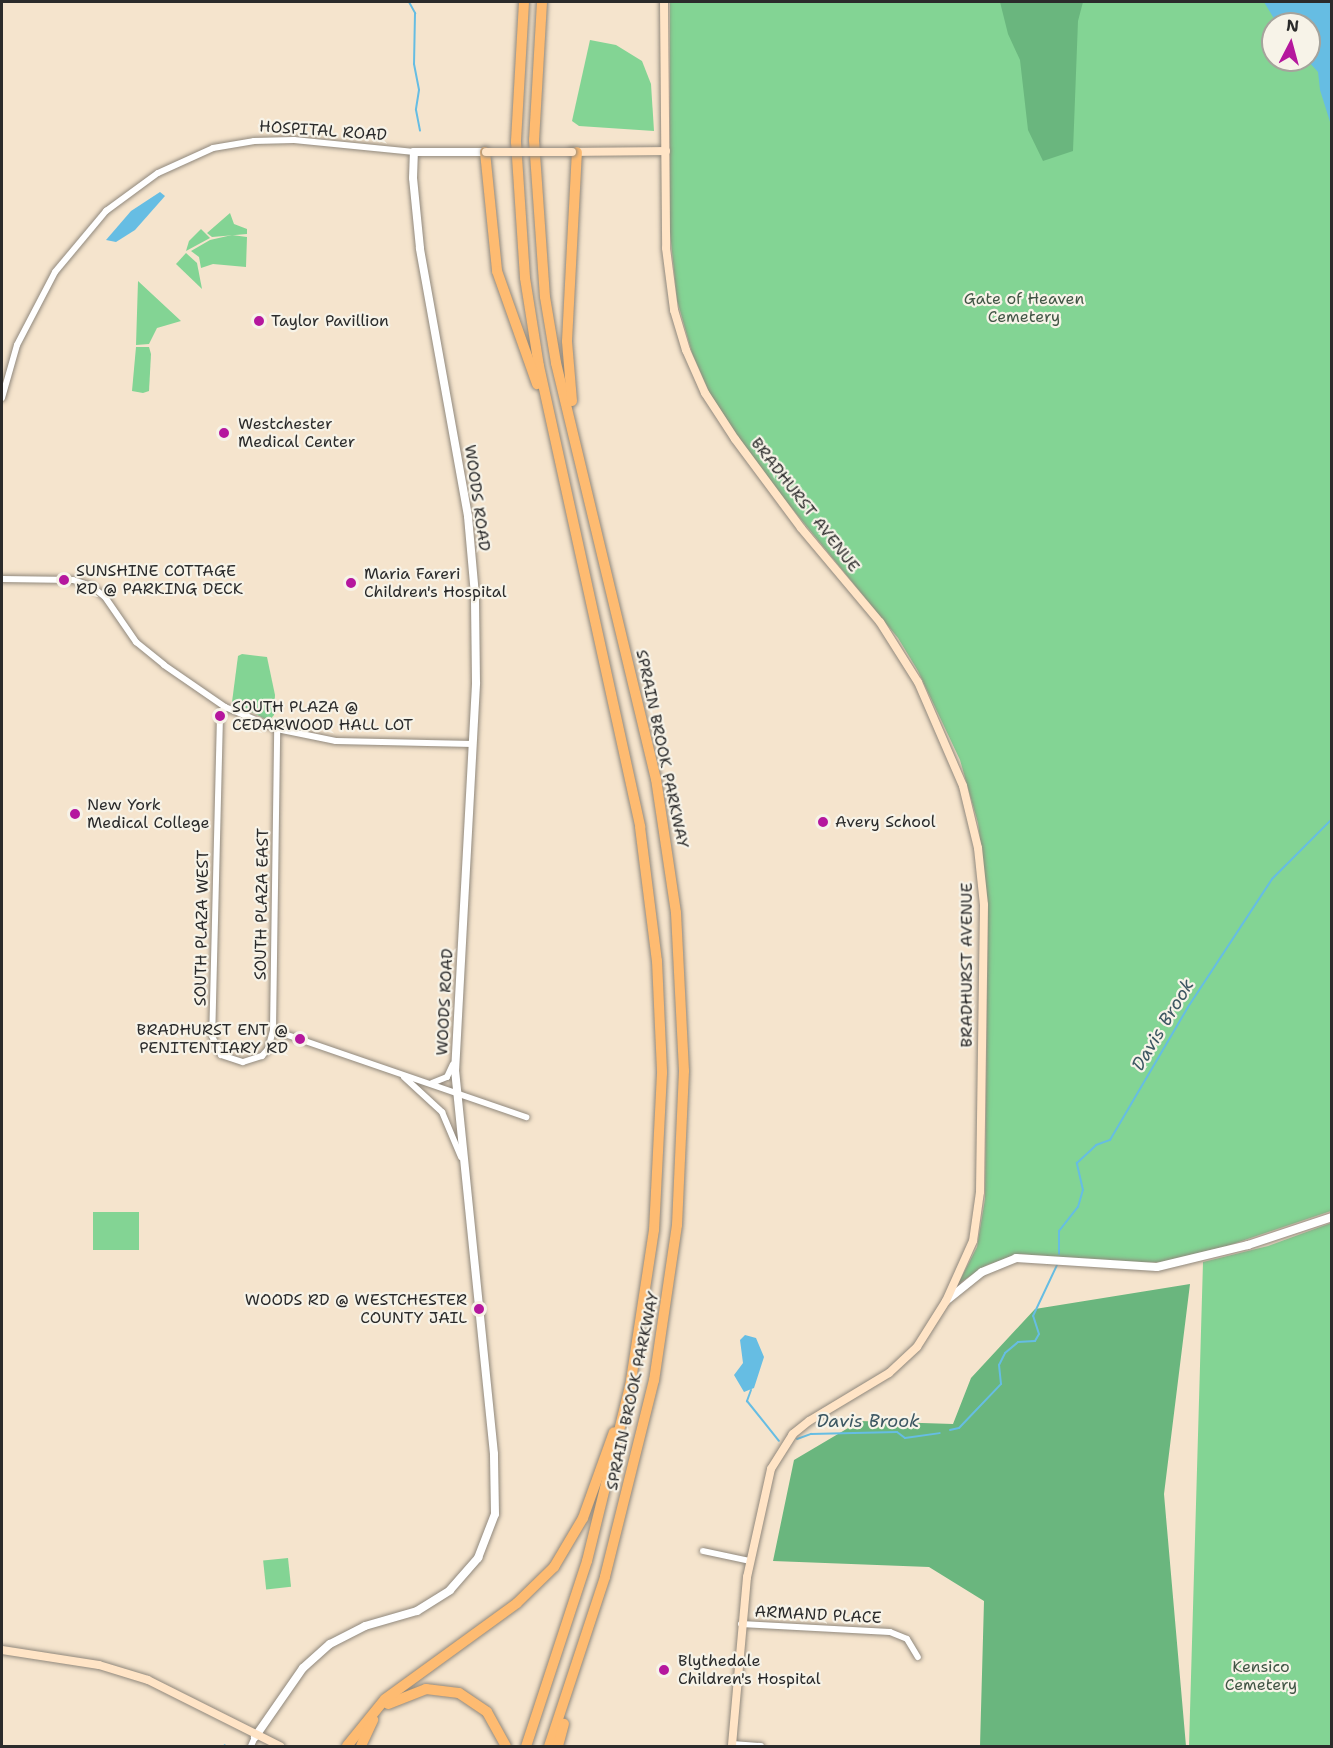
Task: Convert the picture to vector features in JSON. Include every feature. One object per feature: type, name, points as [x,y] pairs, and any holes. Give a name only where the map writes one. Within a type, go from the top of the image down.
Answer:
[{"type":"highway","name":"SPRAIN BROOK PARKWAY","points":[[524,2],[516,120],[519,210],[530,311],[551,420],[635,804],[657,961],[662,1073],[659,1164],[649,1275],[630,1386],[586,1561],[526,1746]]},
{"type":"highway","name":"SPRAIN BROOK PARKWAY","points":[[542,2],[534,118],[538,229],[552,342],[647,734],[664,823],[679,946],[684,1049],[681,1182],[665,1316],[639,1447],[591,1621],[549,1746]]},
{"type":"highway","points":[[485,152],[497,271],[551,420]]},
{"type":"highway","points":[[574,152],[567,341],[575,438]]},
{"type":"highway","points":[[347,1746],[378,1704],[517,1603],[554,1567],[583,1518],[630,1386]]},
{"type":"highway","points":[[558,1746],[591,1621]]},
{"type":"highway","points":[[361,1746],[369,1726],[385,1707],[408,1693],[435,1689],[459,1693],[481,1706],[497,1725],[506,1746]]},
{"type":"main road","name":"BRADHURST AVENUE","points":[[664,2],[666,248],[670,290],[695,372],[717,414],[782,505],[880,622],[906,660],[952,753],[971,815],[984,905],[980,1192],[973,1240],[945,1301],[917,1347],[902,1363],[809,1421],[780,1452],[765,1487],[750,1561],[741,1624],[732,1745]]},
{"type":"main road","name":"HOSPITAL ROAD","points":[[485,152],[666,151]]},
{"type":"main road","points":[[2,1650],[99,1665],[148,1680],[255,1737],[280,1746]]},
{"type":"main road","points":[[255,1737],[262,1746]]},
{"type":"street","name":"HOSPITAL ROAD","points":[[2,398],[24,327],[55,272],[106,211],[158,173],[213,148],[265,140],[414,152],[485,152]]},
{"type":"street","name":"WOODS ROAD","points":[[255,1737],[316,1656],[347,1634],[434,1603],[465,1576],[488,1537],[495,1514],[495,1464],[464,1169],[455,1054],[477,662],[472,555],[420,248],[414,152]]},
{"type":"street","points":[[2,579],[86,584],[105,597],[128,633],[164,665],[225,706],[278,729],[336,741],[473,744]]},
{"type":"street","name":"SOUTH PLAZA WEST","points":[[225,706],[220,716],[212,1036],[221,1054],[243,1062]]},
{"type":"street","name":"SOUTH PLAZA EAST","points":[[243,1062],[262,1056],[268,1049],[273,1030],[278,729]]},
{"type":"street","points":[[273,1030],[526,1117]]},
{"type":"street","points":[[429,1083],[447,1077],[455,1054]]},
{"type":"street","points":[[396,1072],[418,1087],[442,1112],[454,1134],[464,1169]]},
{"type":"street","points":[[945,1301],[982,1272],[1016,1258],[1157,1267],[1248,1245],[1332,1217]]},
{"type":"street","points":[[703,1551],[750,1561]]},
{"type":"street","name":"ARMAND PLACE","points":[[741,1624],[890,1632],[907,1639],[918,1658]]},
{"type":"street","points":[[251,1746],[255,1737]]},
{"type":"street","points":[[732,1745],[761,1746]]},
{"type":"green space","name":"Gate of Heaven Cemetery","points":[[670,2],[1331,2],[1331,1211],[1227,1246],[1163,1262],[1117,1264],[1021,1254],[987,1265],[958,1284],[977,1247],[985,1199],[988,903],[978,823],[960,760],[918,671],[898,638],[759,468],[710,394],[692,353],[677,300],[670,232]]},
{"type":"green space","points":[[1000,2],[1083,2],[1078,21],[1073,151],[1043,161],[1028,130],[1020,60],[1008,34]]},
{"type":"green space","points":[[590,40],[616,45],[642,61],[651,84],[654,131],[579,126],[572,121]]},
{"type":"green space","points":[[230,213],[234,224],[247,229],[247,234],[212,237],[207,233]]},
{"type":"green space","points":[[201,229],[210,238],[186,251],[189,241]]},
{"type":"green space","points":[[232,235],[247,237],[246,267],[213,264],[201,268],[199,257],[191,251],[210,240]]},
{"type":"green space","points":[[186,253],[197,263],[202,289],[176,264]]},
{"type":"green space","points":[[138,281],[181,321],[157,328],[149,344],[136,345]]},
{"type":"green space","points":[[136,347],[149,347],[151,354],[149,391],[143,393],[132,391]]},
{"type":"green space","points":[[242,654],[267,657],[275,695],[274,715],[269,721],[232,702],[238,656]]},
{"type":"green space","points":[[93,1212],[139,1212],[139,1250],[93,1250]]},
{"type":"green space","name":"Kensico Cemetery","points":[[1331,1223],[1331,1746],[1189,1746],[1203,1262],[1268,1246]]},
{"type":"green space","points":[[1190,1284],[1164,1494],[1186,1746],[980,1746],[984,1601],[929,1567],[773,1561],[794,1460],[860,1421],[953,1424],[971,1378],[1035,1309]]},
{"type":"green space","points":[[288,1558],[291,1587],[266,1589],[263,1561]]},
{"type":"water","points":[[1264,2],[1331,2],[1331,125],[1320,90],[1318,72],[1321,72],[1321,12],[1270,12]]},
{"type":"water","points":[[160,192],[165,196],[135,230],[116,242],[106,240],[131,211]]},
{"type":"water","points":[[745,1335],[756,1338],[764,1357],[754,1388],[744,1392],[734,1375],[743,1363],[740,1340]]},
{"type":"waterway","points":[[409,2],[415,13],[414,64],[419,90],[416,110],[420,131]]},
{"type":"waterway","name":"Davis Brook","points":[[1059,1254],[1059,1231],[1078,1207],[1083,1190],[1077,1163],[1096,1145],[1110,1140],[1188,1007],[1272,879],[1332,819]]},
{"type":"waterway","name":"Davis Brook","points":[[950,1430],[959,1428],[1001,1384],[999,1365],[1005,1353],[1018,1342],[1035,1341],[1039,1334],[1033,1316],[1057,1265]]},
{"type":"waterway","name":"Davis Brook","points":[[751,1390],[747,1401],[779,1441]]},
{"type":"waterway","name":"Davis Brook","points":[[797,1439],[811,1434],[897,1432],[905,1438],[940,1433]]},
{"type":"place","name":"Taylor Pavillion","points":[[259,321]]},
{"type":"place","name":"Westchester Medical Center","points":[[224,433]]},
{"type":"place","name":"SUNSHINE COTTAGE RD @ PARKING DECK","points":[[64,580]]},
{"type":"place","name":"Maria Fareri Children's Hospital","points":[[351,583]]},
{"type":"place","name":"SOUTH PLAZA @ CEDARWOOD HALL LOT","points":[[220,716]]},
{"type":"place","name":"New York Medical College","points":[[75,814]]},
{"type":"place","name":"Avery School","points":[[823,822]]},
{"type":"place","name":"BRADHURST ENT @ PENITENTIARY RD","points":[[300,1039]]},
{"type":"place","name":"WOODS RD @ WESTCHESTER COUNTY JAIL","points":[[479,1309]]},
{"type":"place","name":"Blythedale Children's Hospital","points":[[664,1670]]}]
